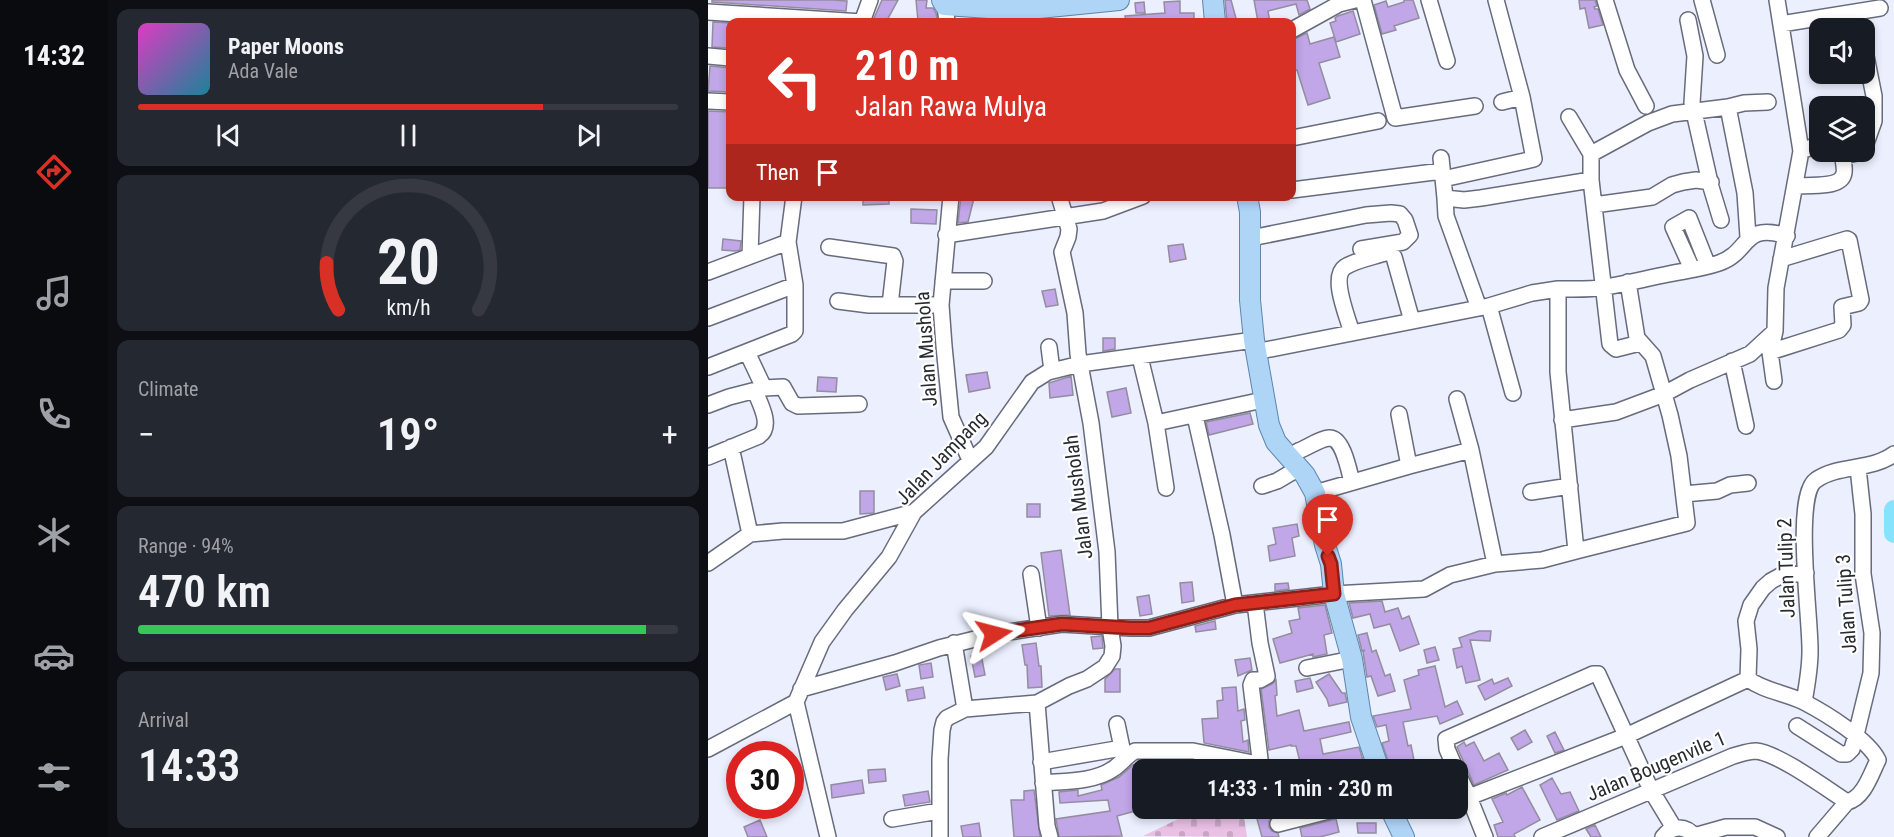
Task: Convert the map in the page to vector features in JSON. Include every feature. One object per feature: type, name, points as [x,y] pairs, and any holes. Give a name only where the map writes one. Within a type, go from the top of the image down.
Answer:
[{"type":"main road","points":[[944,9],[1020,16],[1119,0]]},
{"type":"main road","points":[[1213,0],[1215,18]]},
{"type":"main road","points":[[1248,201],[1251,238],[1250,300],[1263,400],[1269,426],[1276,442],[1299,460],[1315,494],[1331,564],[1334,594],[1352,659],[1361,717],[1375,759]]},
{"type":"main road","points":[[1395,819],[1404,837]]},
{"type":"street","points":[[708,0],[708,12],[800,18]]},
{"type":"street","points":[[863,18],[870,0]]},
{"type":"street","points":[[1296,28],[1339,4],[1355,0]]},
{"type":"street","points":[[1363,0],[1395,118],[1474,106]]},
{"type":"street","points":[[1430,0],[1447,61]]},
{"type":"street","points":[[1296,189],[1534,159],[1522,97],[1496,0]]},
{"type":"street","points":[[1605,0],[1627,70],[1646,106]]},
{"type":"street","points":[[1702,0],[1717,55]]},
{"type":"street","points":[[1774,381],[1770,352],[1775,331],[1776,288],[1801,150],[1777,0]]},
{"type":"street","points":[[1781,24],[1881,8]]},
{"type":"street","points":[[1688,20],[1695,56],[1692,103],[1721,220]]},
{"type":"street","points":[[708,57],[726,58]]},
{"type":"street","points":[[1502,102],[1522,97]]},
{"type":"street","points":[[708,101],[726,102]]},
{"type":"street","points":[[1591,154],[1648,123],[1672,114],[1744,103],[1768,102]]},
{"type":"street","points":[[1728,107],[1745,193],[1748,237],[1774,232],[1786,236]]},
{"type":"street","points":[[1569,117],[1591,154],[1591,180],[1611,347],[1616,349],[1640,343]]},
{"type":"street","points":[[1296,137],[1378,121]]},
{"type":"street","points":[[1801,150],[1809,147]]},
{"type":"street","points":[[1796,186],[1835,184],[1842,178],[1844,162]]},
{"type":"street","points":[[1442,169],[1446,216],[1484,307],[1513,393]]},
{"type":"street","points":[[1445,198],[1464,200],[1481,198],[1591,180]]},
{"type":"street","points":[[1594,206],[1652,197],[1672,185],[1683,182],[1696,180],[1711,182]]},
{"type":"street","points":[[750,256],[752,201]]},
{"type":"street","points":[[708,367],[795,331],[795,285],[788,242],[793,201]]},
{"type":"street","name":"Jalan Mushola","points":[[950,201],[941,305],[951,417],[970,460]]},
{"type":"street","name":"Jalan Musholah","points":[[1036,703],[1090,677],[1108,664],[1113,646],[1107,552],[1075,314],[1062,252],[1069,234],[1060,201]]},
{"type":"street","points":[[946,235],[1103,211],[1130,201]]},
{"type":"street","points":[[1251,238],[1366,215],[1400,214],[1405,220],[1410,235],[1403,242],[1361,249]]},
{"type":"street","points":[[1692,269],[1673,227],[1689,218],[1708,266]]},
{"type":"street","name":"Jalan Jampang","points":[[799,696],[822,642],[889,557],[914,512],[996,435],[1032,382],[1052,371],[1080,364],[1255,346],[1352,333],[1484,307],[1532,293],[1558,289],[1603,288],[1708,266],[1726,260],[1735,254],[1748,237]]},
{"type":"street","points":[[1770,352],[1839,330],[1843,325],[1842,307],[1859,303],[1861,300],[1847,239],[1781,260]]},
{"type":"street","points":[[708,272],[788,242]]},
{"type":"street","points":[[829,248],[893,256],[895,261],[890,304]]},
{"type":"street","points":[[1352,333],[1338,283],[1339,273],[1346,267],[1385,253],[1390,253],[1394,257],[1412,321]]},
{"type":"street","points":[[943,280],[984,281]]},
{"type":"street","points":[[708,749],[799,696],[954,644],[994,634],[1069,624],[1149,628],[1235,605],[1334,594],[1424,589],[1449,575],[1496,564],[1542,560],[1687,524],[1679,456],[1664,394],[1653,356],[1640,343],[1634,327],[1628,282]]},
{"type":"street","points":[[708,318],[795,285]]},
{"type":"street","points":[[1558,289],[1557,364],[1576,551]]},
{"type":"street","points":[[838,301],[868,305],[941,305]]},
{"type":"street","points":[[1562,420],[1616,412],[1664,394],[1750,354],[1775,331]]},
{"type":"street","points":[[1049,347],[1052,371]]},
{"type":"street","points":[[708,457],[759,436],[766,429],[759,389],[747,352]]},
{"type":"street","points":[[1140,357],[1156,423],[1166,488]]},
{"type":"street","points":[[1732,361],[1746,426]]},
{"type":"street","points":[[708,405],[759,389],[783,387],[789,399],[798,406],[859,404]]},
{"type":"street","points":[[1456,399],[1471,450],[1496,564]]},
{"type":"street","points":[[1156,423],[1263,400]]},
{"type":"street","points":[[1399,414],[1409,466]]},
{"type":"street","points":[[1195,416],[1235,605]]},
{"type":"street","points":[[1262,486],[1277,481],[1299,460],[1329,438],[1336,440],[1341,447],[1352,482]]},
{"type":"street","points":[[731,447],[750,534]]},
{"type":"street","points":[[1315,494],[1471,450]]},
{"type":"street","name":"Jalan Tulip 2","points":[[1804,702],[1809,679],[1810,650],[1804,556],[1805,513],[1809,487],[1816,479],[1842,470],[1886,460],[1894,454]]},
{"type":"street","name":"Jalan Tulip 3","points":[[1856,735],[1871,673],[1872,633],[1863,574],[1863,514],[1858,468]]},
{"type":"street","points":[[1684,494],[1717,491],[1730,485],[1748,483]]},
{"type":"street","points":[[1531,492],[1570,486]]},
{"type":"street","points":[[708,563],[750,534],[783,531],[843,531],[914,512]]},
{"type":"street","points":[[1748,679],[1749,649],[1746,621],[1751,604],[1771,581],[1782,575],[1806,573]]},
{"type":"street","points":[[1031,574],[1039,628]]},
{"type":"street","points":[[1043,783],[1100,775],[1114,769],[1126,756],[1135,751],[1192,751],[1258,764],[1260,759],[1251,685],[1253,680],[1260,680],[1267,675],[1260,643],[1256,603]]},
{"type":"street","points":[[954,644],[965,709]]},
{"type":"street","points":[[1307,668],[1352,659]]},
{"type":"street","points":[[1451,759],[1446,739],[1593,674],[1600,677],[1669,832],[1686,829],[1694,836],[1726,827],[1755,827],[1777,837]]},
{"type":"street","points":[[1748,679],[1755,685],[1804,702],[1856,735],[1874,751],[1878,760],[1861,794],[1855,800],[1847,802],[1817,837]]},
{"type":"street","points":[[1485,837],[1469,797],[1626,736],[1748,679]]},
{"type":"street","points":[[799,696],[828,837]]},
{"type":"street","points":[[940,837],[940,759],[944,722],[965,709],[1036,703],[1047,826],[1050,837]]},
{"type":"street","points":[[1041,762],[1122,748],[1117,724]]},
{"type":"street","points":[[1797,726],[1841,754],[1847,754],[1852,749],[1856,735]]},
{"type":"street","name":"Jalan Bougenvile 1","points":[[1542,837],[1733,756],[1749,752],[1759,751],[1793,767],[1847,802]]},
{"type":"street","points":[[892,819],[939,811]]},
{"type":"street","points":[[1278,824],[1297,819]]},
{"type":"green space","points":[[1178,819],[1244,819],[1247,837],[1143,836]]},
{"type":"building","points":[[712,0],[847,1],[846,11],[712,2]]},
{"type":"building","points":[[882,0],[898,0],[888,18],[874,18]]},
{"type":"building","points":[[916,0],[927,0],[926,8],[933,8],[937,18],[918,18]]},
{"type":"building","points":[[1225,0],[1231,0],[1236,18],[1227,18]]},
{"type":"building","points":[[1254,0],[1307,0],[1310,9],[1299,15],[1296,4],[1268,11],[1269,18],[1257,18]]},
{"type":"building","points":[[1404,0],[1413,0],[1419,18],[1394,26],[1396,30],[1382,34],[1374,5],[1386,1],[1388,7],[1404,2]]},
{"type":"building","points":[[1579,0],[1595,0],[1597,6],[1594,7],[1598,9],[1603,25],[1589,28],[1585,8],[1580,9]]},
{"type":"building","points":[[1180,1],[1180,13],[1194,13],[1194,18],[1125,18],[1125,16],[1165,13],[1164,2]]},
{"type":"building","points":[[1144,2],[1145,13],[1136,13],[1135,3]]},
{"type":"building","points":[[1353,11],[1360,34],[1336,42],[1330,23],[1336,21],[1335,18],[1338,16]]},
{"type":"building","points":[[713,22],[726,23],[726,48],[712,47]]},
{"type":"building","points":[[1307,33],[1310,44],[1334,37],[1340,57],[1319,63],[1330,98],[1308,105],[1296,70],[1296,38]]},
{"type":"building","points":[[710,66],[726,68],[726,92],[708,91]]},
{"type":"building","points":[[708,111],[726,112],[726,188],[708,188]]},
{"type":"building","points":[[863,201],[889,201],[889,204],[863,205]]},
{"type":"building","points":[[960,201],[973,201],[968,222],[958,223]]},
{"type":"building","points":[[911,209],[937,210],[936,224],[911,223]]},
{"type":"building","points":[[723,239],[741,241],[740,250],[722,250]]},
{"type":"building","points":[[1183,244],[1186,259],[1170,262],[1168,246]]},
{"type":"building","points":[[1055,289],[1058,305],[1046,307],[1042,291]]},
{"type":"building","points":[[1103,338],[1115,338],[1115,349],[1103,351]]},
{"type":"building","points":[[987,372],[990,388],[969,392],[966,375]]},
{"type":"building","points":[[1071,376],[1073,395],[1050,398],[1049,383]]},
{"type":"building","points":[[818,377],[837,378],[836,392],[817,391]]},
{"type":"building","points":[[1126,388],[1131,413],[1112,417],[1107,392]]},
{"type":"building","points":[[1250,413],[1253,424],[1209,435],[1206,422]]},
{"type":"building","points":[[860,491],[874,491],[874,513],[860,514]]},
{"type":"building","points":[[1027,504],[1040,504],[1040,517],[1027,517]]},
{"type":"building","points":[[1297,524],[1299,536],[1292,538],[1295,556],[1270,561],[1268,546],[1276,544],[1273,528]]},
{"type":"building","points":[[1061,550],[1070,615],[1049,616],[1041,553]]},
{"type":"building","points":[[1192,582],[1194,601],[1182,603],[1180,583]]},
{"type":"building","points":[[1288,583],[1289,589],[1275,591],[1275,584]]},
{"type":"building","points":[[1149,595],[1152,614],[1140,616],[1137,597]]},
{"type":"building","points":[[1382,601],[1385,612],[1398,608],[1402,619],[1409,616],[1419,644],[1400,651],[1390,624],[1374,628],[1370,614],[1353,618],[1349,603]]},
{"type":"building","points":[[1325,605],[1332,633],[1324,635],[1327,654],[1313,657],[1313,654],[1280,663],[1273,639],[1292,633],[1289,621],[1300,619],[1298,608]]},
{"type":"building","points":[[1215,621],[1216,629],[1196,632],[1195,626]]},
{"type":"building","points":[[1479,631],[1491,631],[1490,641],[1470,640],[1480,680],[1466,683],[1462,666],[1457,668],[1453,649],[1462,647],[1459,638]]},
{"type":"building","points":[[1367,633],[1372,652],[1376,650],[1385,676],[1390,674],[1395,691],[1378,696],[1371,676],[1367,677],[1363,652],[1365,650],[1362,651],[1358,635]]},
{"type":"building","points":[[1102,636],[1103,648],[1093,649],[1091,637]]},
{"type":"building","points":[[1036,643],[1039,666],[1041,666],[1042,687],[1028,688],[1027,665],[1025,665],[1022,645]]},
{"type":"building","points":[[1435,647],[1439,660],[1427,663],[1424,650]]},
{"type":"building","points":[[981,654],[985,675],[975,677],[971,656]]},
{"type":"building","points":[[1250,658],[1252,670],[1238,676],[1235,660]]},
{"type":"building","points":[[931,663],[933,677],[921,679],[919,665]]},
{"type":"building","points":[[1435,666],[1445,707],[1457,701],[1463,714],[1440,724],[1437,716],[1403,722],[1408,746],[1411,745],[1414,759],[1387,759],[1382,743],[1389,741],[1386,725],[1377,727],[1373,716],[1411,709],[1404,680],[1419,675],[1418,670]]},
{"type":"building","points":[[1115,669],[1120,669],[1120,692],[1105,692],[1105,679]]},
{"type":"building","points":[[897,674],[900,686],[886,690],[883,677]]},
{"type":"building","points":[[1329,674],[1342,693],[1345,693],[1347,702],[1329,706],[1316,682]]},
{"type":"building","points":[[1310,678],[1313,688],[1297,692],[1295,681]]},
{"type":"building","points":[[1508,678],[1512,686],[1485,700],[1478,686],[1492,679],[1494,684]]},
{"type":"building","points":[[1276,680],[1277,716],[1299,710],[1304,731],[1349,722],[1351,732],[1320,739],[1323,754],[1359,747],[1363,759],[1299,759],[1296,746],[1291,745],[1269,750],[1261,689]]},
{"type":"building","points":[[923,687],[925,698],[908,701],[906,690]]},
{"type":"building","points":[[1236,687],[1238,711],[1244,709],[1245,720],[1241,721],[1243,742],[1248,740],[1249,752],[1204,743],[1202,719],[1218,718],[1217,701],[1223,700],[1222,688]]},
{"type":"building","points":[[1525,730],[1532,742],[1518,750],[1511,738]]},
{"type":"building","points":[[1555,732],[1564,750],[1555,753],[1547,736]]},
{"type":"building","points":[[1464,742],[1466,746],[1474,742],[1484,761],[1499,753],[1508,770],[1474,785],[1468,772],[1468,759],[1462,759],[1457,747]]},
{"type":"building","points":[[1132,766],[1132,812],[1117,816],[1122,836],[1059,837],[1056,819],[1110,811],[1108,800],[1060,803],[1059,792],[1078,790],[1078,796],[1102,790],[1101,785],[1119,777]]},
{"type":"building","points":[[885,769],[886,781],[869,783],[868,770]]},
{"type":"building","points":[[1552,778],[1561,794],[1570,792],[1579,811],[1557,820],[1540,785]]},
{"type":"building","points":[[862,780],[864,793],[832,798],[831,785]]},
{"type":"building","points":[[1522,787],[1540,820],[1514,834],[1515,837],[1498,837],[1494,825],[1503,822],[1492,799],[1506,793],[1507,795]]},
{"type":"building","points":[[1034,790],[1040,837],[1014,837],[1011,800],[1024,800],[1024,791]]},
{"type":"building","points":[[928,791],[930,802],[905,806],[903,795]]},
{"type":"building","points":[[1257,819],[1271,819],[1269,827],[1278,833],[1279,837],[1262,837]]},
{"type":"building","points":[[1336,819],[1339,832],[1320,837],[1302,837],[1300,828]]},
{"type":"building","points":[[760,820],[767,837],[748,837],[744,827]]},
{"type":"building","points":[[979,823],[981,837],[963,837],[961,826]]},
{"type":"building","points":[[1357,823],[1376,823],[1376,833],[1358,833]]},
{"type":"building","points":[[1595,825],[1601,837],[1591,837],[1586,829]]},
{"type":"waterway","points":[[1894,510],[1894,533]]},
{"type":"route","points":[[994,634],[1062,624],[1149,628],[1235,605],[1334,594],[1328,556]]}]
